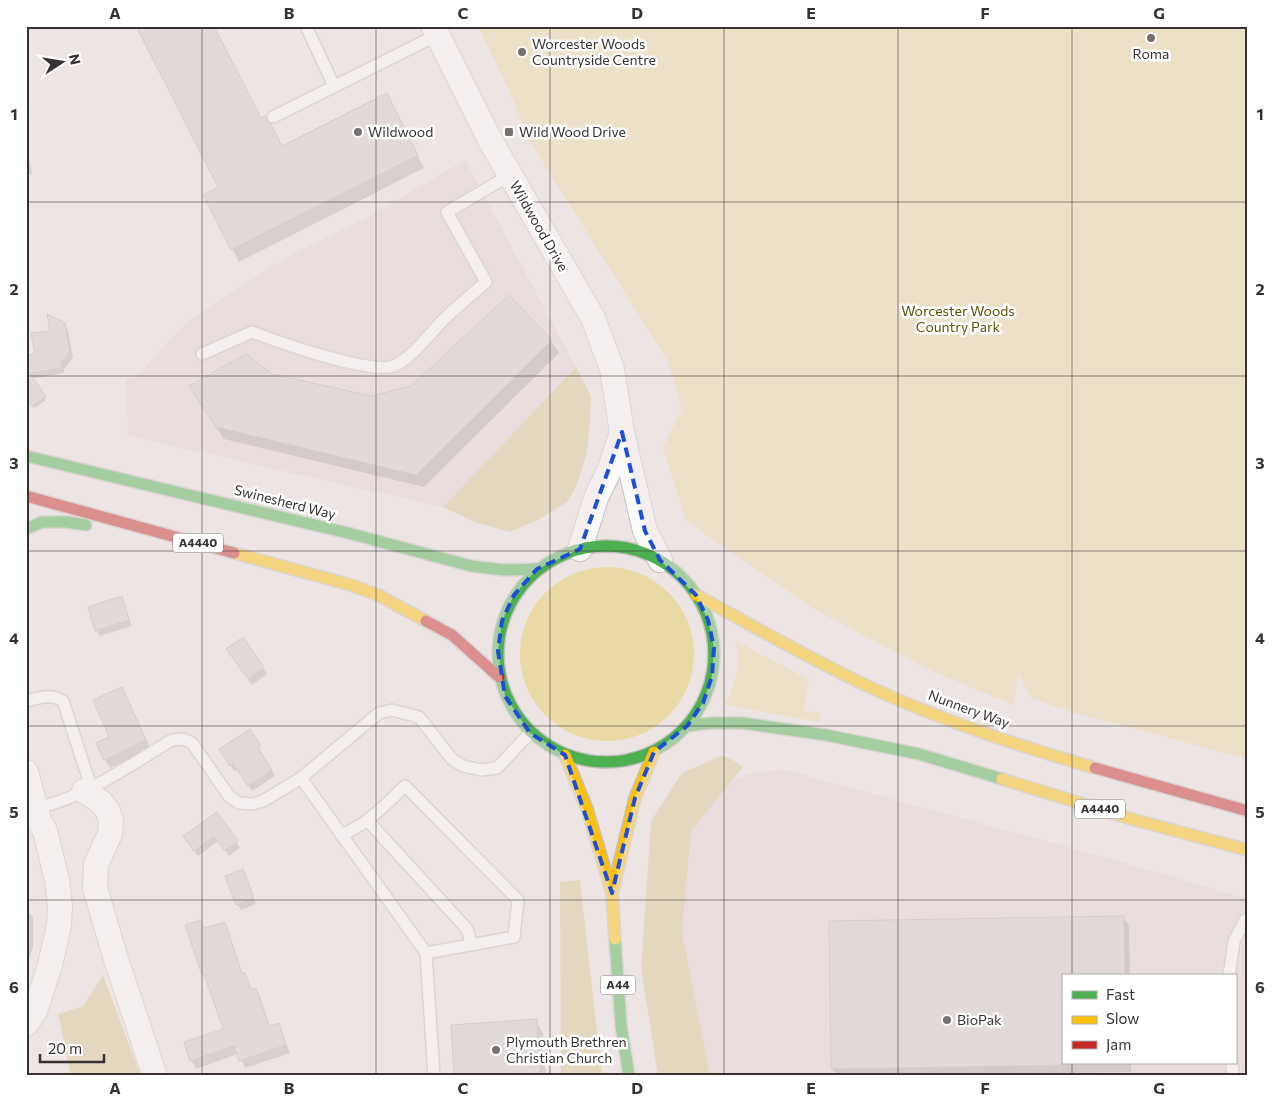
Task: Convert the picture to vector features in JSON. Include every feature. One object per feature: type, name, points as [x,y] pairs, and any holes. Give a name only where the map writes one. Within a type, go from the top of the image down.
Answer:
[{"type":"main road","name":"Swinesherd Way","points":[[26,456],[352,534],[471,566],[504,570],[537,569]]},
{"type":"main road","name":"A4440","points":[[26,496],[351,585],[385,598],[452,635],[499,677]]},
{"type":"main road","points":[[26,528],[42,522],[67,522],[96,526],[351,585]]},
{"type":"main road","points":[[618,547],[637,550],[660,560],[678,573],[696,595],[708,620],[714,648],[712,676],[703,703],[687,726],[670,742],[654,752],[622,762],[593,762],[565,755],[543,743],[530,733],[505,696],[499,677],[498,651],[502,621],[514,595],[537,569],[554,559],[580,549],[618,547]]},
{"type":"main road","name":"Nunnery Way","points":[[696,595],[782,643],[858,682],[936,715],[1092,767],[1248,811]]},
{"type":"main road","name":"A4440","points":[[687,726],[742,723],[826,735],[919,754],[1135,820],[1248,850]]},
{"type":"main road","name":"A44","points":[[612,893],[635,798],[654,752]]},
{"type":"main road","name":"A44","points":[[565,755],[586,809],[612,893],[621,1025],[628,1076]]},
{"type":"street","name":"Wildwood Drive","points":[[435,30],[510,176],[593,318],[612,369],[622,432],[645,531],[660,560]]},
{"type":"street","name":"Wildwood Drive","points":[[580,549],[596,498],[609,471],[622,432]]},
{"type":"street","points":[[26,755],[26,761]]},
{"type":"street","points":[[26,755],[34,768],[44,806],[47,819],[45,831]]},
{"type":"street","points":[[26,772],[39,820],[45,831],[57,880],[60,906],[60,925],[50,965],[35,1011],[26,1024]]},
{"type":"street","points":[[88,789],[108,811],[111,821],[110,834],[96,864],[95,888],[115,956],[155,1076]]},
{"type":"lane","points":[[306,26],[334,86]]},
{"type":"lane","points":[[273,116],[334,86],[435,30]]},
{"type":"lane","points":[[202,354],[252,332],[299,349],[359,364],[379,368],[395,366],[486,282],[447,212],[510,176]]},
{"type":"lane","points":[[26,701],[46,696],[57,697],[63,701],[88,789]]},
{"type":"lane","points":[[44,806],[88,789],[172,740],[184,739],[192,744],[229,796],[239,803],[252,804],[263,801],[301,778],[379,714],[392,710],[419,717],[452,760],[463,766],[481,770],[497,768],[530,733]]},
{"type":"lane","points":[[301,778],[426,953],[434,1076]]},
{"type":"lane","points":[[341,835],[368,821],[405,786],[518,900],[514,937],[426,953]]},
{"type":"lane","points":[[368,821],[467,929],[472,945]]},
{"type":"lane","points":[[1229,974],[1234,941],[1245,920],[1248,918]]},
{"type":"highlighted area","points":[[622,432],[645,531],[660,560],[696,595],[708,620],[714,648],[712,676],[703,703],[687,726],[654,752],[635,798],[612,893],[565,755],[530,733],[505,696],[498,651],[502,621],[514,595],[537,569],[580,549]]},
{"type":"shaded area","points":[[465,160],[576,367],[443,507],[128,436],[126,380],[136,377],[182,327],[285,258],[370,216]]},
{"type":"shaded area","points":[[576,367],[591,396],[590,420],[587,453],[576,487],[567,502],[538,520],[510,532],[474,522],[443,507]]},
{"type":"shaded area","points":[[721,756],[730,758],[743,767],[691,831],[682,932],[710,1076],[658,1076],[641,968],[651,821],[682,773]]},
{"type":"shaded area","points":[[786,770],[1097,855],[1248,899],[1248,1076],[706,1076],[680,960],[677,868],[697,806],[719,785],[755,772]]},
{"type":"shaded area","points":[[580,880],[602,1076],[561,1076],[560,882]]},
{"type":"shaded area","points":[[103,975],[140,1076],[71,1076],[58,1014],[83,1006]]},
{"type":"green space","name":"Worcester Woods Country Park","points":[[478,26],[1248,26],[1248,759],[1064,710],[1032,698],[1018,673],[1014,705],[936,673],[815,610],[686,521],[663,447],[682,409],[667,360],[529,140],[509,90]]},
{"type":"green space","points":[[598,567],[616,567],[640,573],[655,581],[669,592],[680,606],[688,621],[693,637],[693,671],[688,687],[680,702],[669,716],[655,727],[632,738],[616,741],[598,741],[574,735],[559,727],[545,716],[534,702],[523,679],[520,663],[520,645],[526,621],[534,606],[545,592],[559,581],[582,570]]},
{"type":"green space","points":[[735,640],[809,680],[804,710],[820,713],[819,722],[725,705],[732,690],[736,674],[737,649]]},
{"type":"building","name":"Wildwood","points":[[136,26],[214,26],[261,118],[266,116],[282,146],[387,93],[418,155],[231,250],[203,195],[218,187]]},
{"type":"building","points":[[509,295],[552,340],[416,475],[216,427],[189,386],[246,354],[272,374],[371,396],[411,386]]},
{"type":"building","points":[[47,314],[65,323],[70,351],[61,363],[62,368],[30,373],[46,397],[32,406],[26,397],[26,355],[35,354],[31,333],[50,331]]},
{"type":"building","points":[[122,596],[129,620],[95,631],[88,607]]},
{"type":"building","points":[[243,637],[264,667],[248,679],[226,649]]},
{"type":"building","points":[[122,687],[146,740],[104,760],[96,743],[109,737],[93,700]]},
{"type":"building","points":[[250,729],[261,746],[258,748],[272,770],[248,786],[233,764],[230,766],[219,749]]},
{"type":"building","points":[[217,812],[238,841],[225,851],[214,836],[194,851],[183,836]]},
{"type":"building","points":[[243,869],[254,898],[236,905],[225,876]]},
{"type":"building","name":"BioPak","points":[[1124,916],[1125,974],[1062,974],[1063,1065],[831,1069],[829,921]]},
{"type":"building","points":[[201,920],[204,928],[225,922],[242,974],[245,973],[251,990],[256,988],[269,1026],[279,1023],[286,1045],[239,1061],[234,1046],[190,1061],[184,1042],[223,1029],[185,925]]},
{"type":"building","name":"Plymouth Brethren Christian Church","points":[[537,1019],[541,1076],[454,1076],[451,1025]]},
{"type":"traffic: fast","points":[[26,456],[352,534],[471,566],[504,570],[537,569]]},
{"type":"traffic: fast","points":[[26,529],[42,522],[67,522],[86,525]]},
{"type":"traffic: fast","points":[[606,546],[627,548],[647,554],[666,564],[682,578],[696,594],[706,613],[712,633],[714,654],[712,675],[706,695],[696,714],[682,730],[666,744],[647,754],[627,760],[606,762],[585,760],[565,754],[546,744],[530,730],[516,714],[506,695],[500,675],[498,654],[500,633],[506,613],[516,594],[530,578],[546,564],[565,554],[585,548],[606,546]]},
{"type":"traffic: fast","points":[[687,726],[710,723],[742,723],[826,735],[919,754],[1002,779]]},
{"type":"traffic: fast","points":[[615,939],[621,1025],[629,1076]]},
{"type":"traffic: slow","points":[[234,553],[351,585],[378,595],[426,621]]},
{"type":"traffic: slow","points":[[696,595],[784,644],[901,701],[983,733],[1095,768]]},
{"type":"traffic: slow","points":[[613,889],[635,798],[654,752]]},
{"type":"traffic: slow","points":[[565,755],[587,809],[612,893],[615,939]]},
{"type":"traffic: slow","points":[[1002,779],[1135,820],[1248,850]]},
{"type":"traffic: jam","points":[[26,496],[234,553]]},
{"type":"traffic: jam","points":[[426,621],[452,635],[499,677]]},
{"type":"traffic: jam","points":[[1095,768],[1248,811]]},
{"type":"place","name":"Roma","points":[[1151,38]]},
{"type":"place","name":"Worcester Woods Countryside Centre","points":[[522,52]]},
{"type":"place","name":"Wildwood","points":[[358,132]]},
{"type":"place","name":"Wild Wood Drive","points":[[509,132]]},
{"type":"place","name":"BioPak","points":[[947,1020]]},
{"type":"place","name":"Plymouth Brethren Christian Church","points":[[496,1050]]}]
